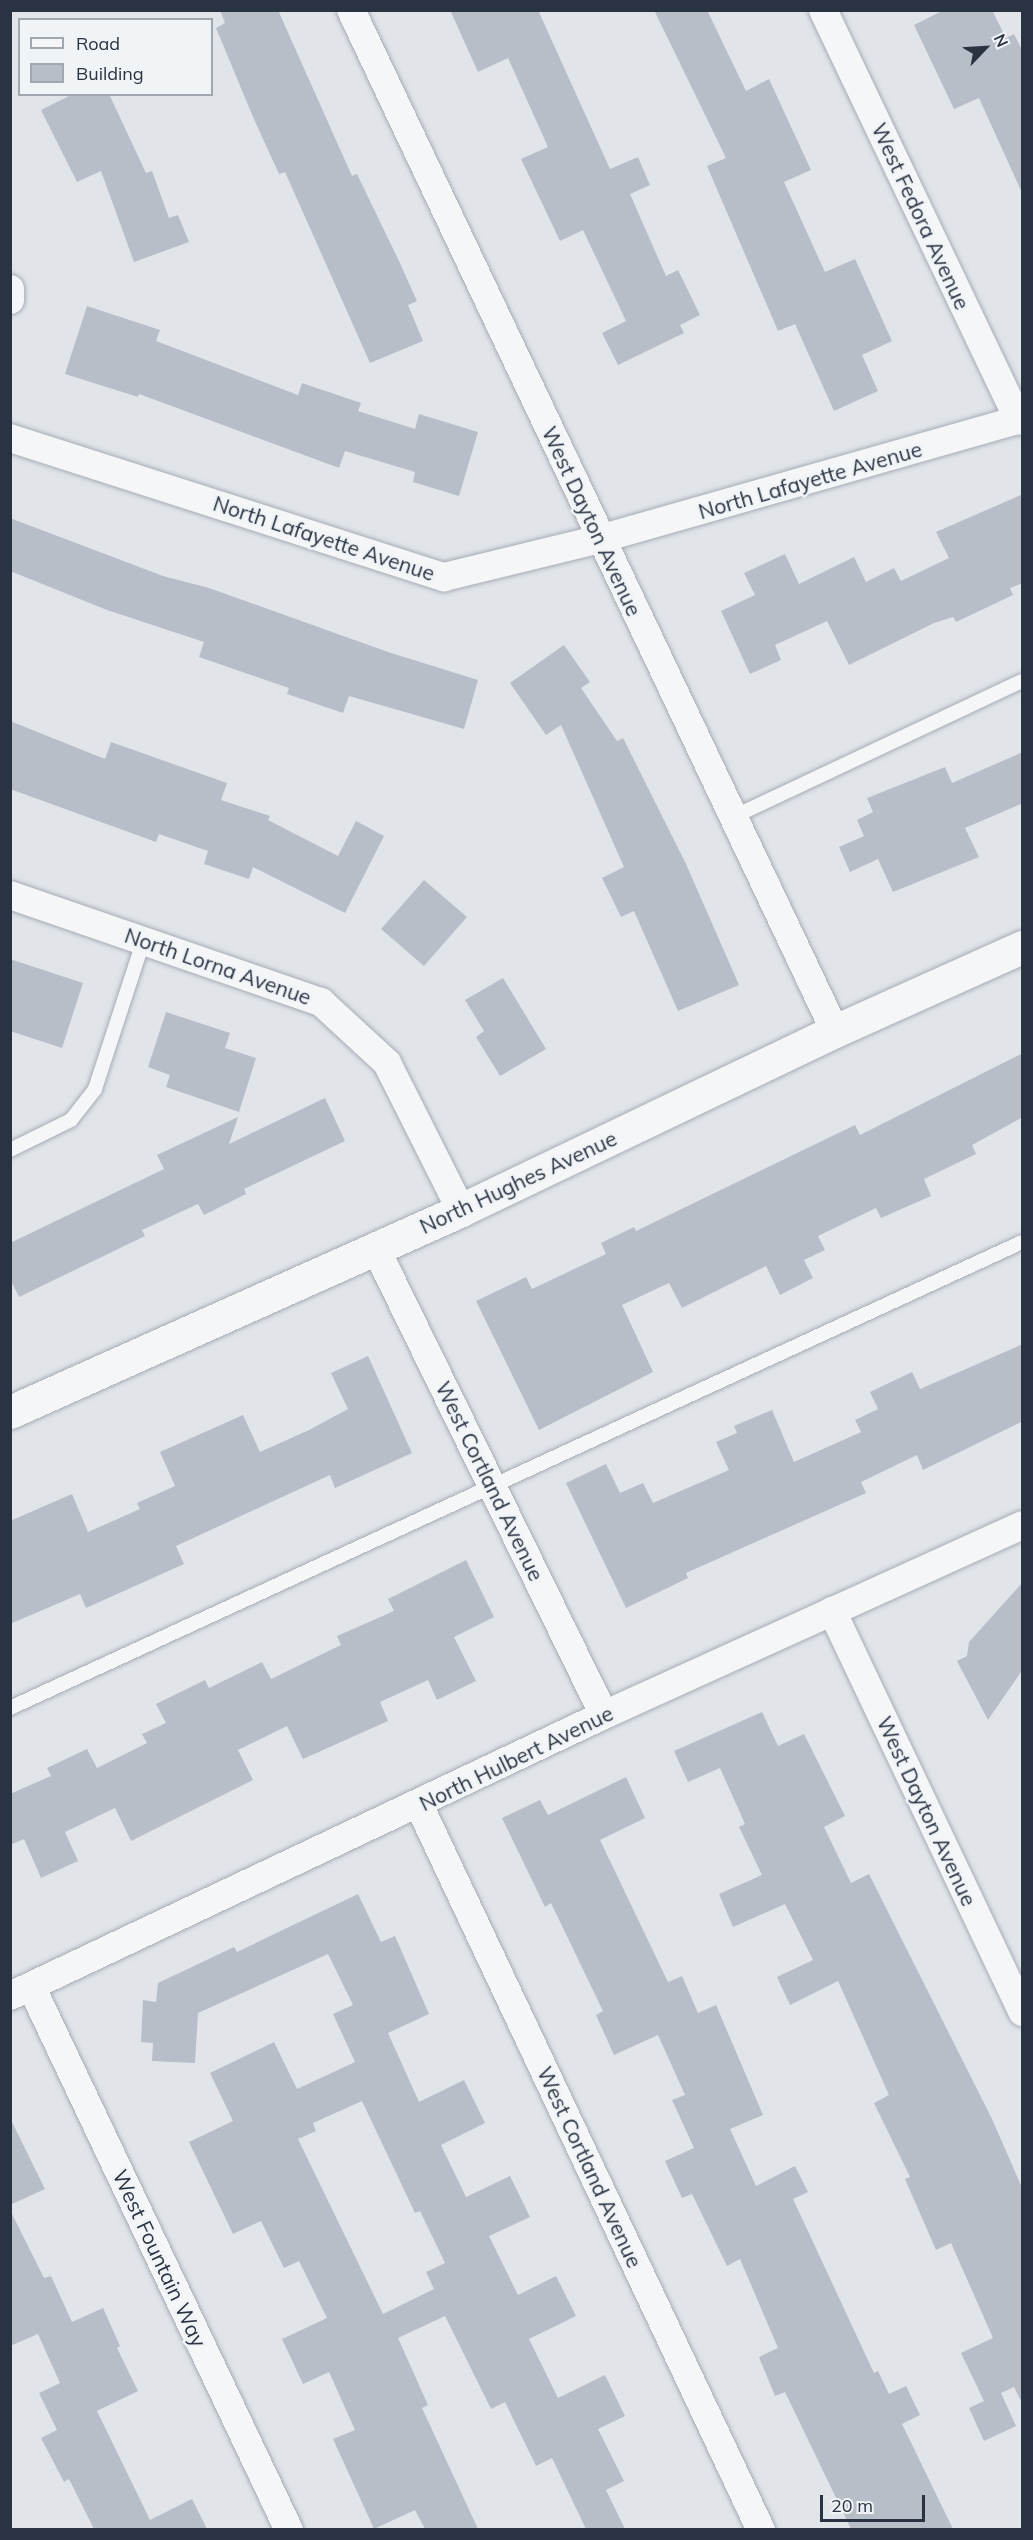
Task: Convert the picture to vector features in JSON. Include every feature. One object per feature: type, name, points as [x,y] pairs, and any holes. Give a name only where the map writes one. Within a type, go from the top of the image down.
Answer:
[{"type":"street","name":"West Dayton Avenue","points":[[351,10],[835,1031]]},
{"type":"street","name":"West Fedora Avenue","points":[[823,10],[1021,420]]},
{"type":"street","points":[[10,289],[10,300]]},
{"type":"street","name":"North Lafayette Avenue","points":[[10,438],[444,577],[600,539],[1021,420]]},
{"type":"street","name":"North Lorna Avenue","points":[[10,894],[321,1002],[387,1063],[461,1210]]},
{"type":"street","name":"North Hughes Avenue","points":[[10,1412],[461,1210],[835,1031],[1023,947]]},
{"type":"street","name":"West Cortland Avenue","points":[[375,1247],[604,1715]]},
{"type":"street","name":"North Hulbert Avenue","points":[[21,1991],[419,1805],[604,1715],[1023,1525]]},
{"type":"street","name":"West Dayton Avenue","points":[[832,1611],[1023,2012]]},
{"type":"street","name":"West Cortland Avenue","points":[[419,1805],[761,2529]]},
{"type":"street","name":"West Fountain Way","points":[[21,1991],[289,2529]]},
{"type":"lane","points":[[733,817],[1023,681]]},
{"type":"lane","points":[[10,1150],[71,1120],[95,1089],[144,939]]},
{"type":"lane","points":[[10,1708],[1023,1242]]},
{"type":"building","points":[[220,10],[278,10],[352,176],[357,174],[417,301],[408,305],[423,341],[370,363],[285,172],[279,174],[253,117],[216,28],[225,23]]},
{"type":"building","points":[[450,10],[538,10],[610,169],[638,157],[650,185],[630,194],[666,276],[678,270],[700,315],[680,325],[684,333],[618,365],[602,333],[626,321],[583,230],[560,241],[521,159],[548,147],[508,58],[478,72]]},
{"type":"building","points":[[654,10],[707,10],[746,91],[769,79],[811,170],[784,182],[825,272],[855,259],[892,341],[862,355],[878,391],[834,411],[795,324],[778,331],[707,166],[726,158]]},
{"type":"building","points":[[944,10],[992,10],[1006,38],[1014,34],[1023,52],[1023,195],[979,98],[954,109],[914,25]]},
{"type":"building","points":[[69,96],[110,96],[146,173],[152,171],[169,218],[178,215],[189,242],[134,262],[101,171],[77,182],[41,110]]},
{"type":"building","points":[[87,306],[160,330],[156,341],[298,395],[302,383],[361,403],[358,411],[415,429],[419,414],[478,432],[459,496],[413,482],[415,472],[345,451],[339,468],[139,394],[138,397],[65,374]]},
{"type":"building","points":[[1023,494],[1023,583],[1010,588],[1013,595],[956,622],[953,617],[934,623],[849,665],[827,621],[775,645],[781,660],[750,674],[721,611],[755,595],[744,573],[785,554],[799,584],[854,557],[866,582],[894,568],[901,581],[949,558],[936,532]]},
{"type":"building","points":[[10,518],[163,576],[209,588],[388,652],[478,680],[464,729],[349,696],[343,713],[287,694],[289,688],[199,657],[204,642],[107,610],[10,571]]},
{"type":"building","points":[[564,645],[590,682],[581,688],[617,741],[623,738],[686,864],[739,985],[678,1011],[634,911],[621,917],[602,878],[624,867],[561,725],[546,735],[510,683]]},
{"type":"building","points":[[10,721],[105,759],[111,742],[227,783],[221,800],[270,816],[268,820],[338,856],[356,821],[384,836],[345,913],[253,867],[249,879],[204,864],[208,851],[159,834],[156,842],[10,789]]},
{"type":"building","points":[[1023,752],[1023,803],[965,828],[979,857],[893,892],[878,859],[850,872],[839,847],[864,836],[857,820],[873,812],[867,798],[945,767],[952,783]]},
{"type":"building","points":[[424,880],[467,917],[424,966],[381,929]]},
{"type":"building","points":[[10,959],[83,983],[62,1048],[10,1031]]},
{"type":"building","points":[[503,978],[546,1049],[500,1076],[476,1037],[484,1031],[465,1000]]},
{"type":"building","points":[[166,1012],[230,1033],[225,1048],[256,1058],[239,1112],[166,1087],[170,1075],[148,1067]]},
{"type":"building","points":[[1023,1053],[1023,1117],[972,1145],[976,1154],[924,1179],[931,1196],[881,1218],[876,1208],[818,1236],[825,1250],[804,1260],[813,1278],[780,1295],[766,1266],[682,1308],[669,1283],[622,1305],[653,1372],[539,1430],[476,1301],[526,1277],[532,1289],[606,1254],[601,1243],[634,1227],[636,1231],[855,1125],[860,1135]]},
{"type":"building","points":[[325,1098],[345,1141],[244,1189],[246,1194],[204,1215],[198,1204],[142,1230],[145,1236],[19,1297],[10,1279],[10,1243],[164,1169],[157,1155],[238,1117],[229,1144]]},
{"type":"building","points":[[1023,1344],[1023,1421],[923,1470],[917,1455],[861,1482],[866,1493],[686,1573],[688,1578],[626,1608],[566,1483],[606,1464],[620,1493],[643,1483],[653,1503],[729,1470],[716,1442],[737,1433],[734,1426],[772,1410],[794,1462],[861,1432],[855,1420],[878,1409],[870,1392],[912,1372],[920,1389]]},
{"type":"building","points":[[368,1356],[412,1453],[335,1488],[330,1475],[176,1546],[184,1564],[86,1608],[80,1594],[10,1624],[10,1521],[72,1494],[88,1532],[140,1509],[137,1503],[175,1486],[160,1452],[243,1415],[260,1452],[309,1430],[348,1409],[331,1373]]},
{"type":"building","points":[[466,1560],[494,1617],[454,1637],[476,1681],[437,1700],[428,1680],[380,1702],[388,1721],[303,1759],[287,1726],[238,1750],[253,1780],[131,1841],[115,1808],[65,1832],[78,1861],[41,1878],[24,1839],[10,1845],[10,1794],[51,1776],[47,1768],[87,1749],[97,1768],[147,1743],[142,1734],[166,1723],[156,1704],[205,1680],[209,1688],[262,1662],[271,1679],[341,1645],[337,1636],[394,1611],[388,1599]]},
{"type":"building","points":[[1023,1582],[1023,1669],[988,1720],[957,1661],[967,1656],[969,1642]]},
{"type":"building","points":[[762,1712],[778,1746],[804,1734],[845,1816],[824,1827],[851,1883],[869,1874],[992,2119],[1023,2190],[1023,2405],[1014,2387],[1001,2393],[1016,2426],[984,2441],[969,2408],[984,2401],[961,2353],[993,2338],[951,2243],[936,2250],[905,2179],[910,2177],[874,2103],[889,2095],[838,1981],[790,2005],[777,1977],[813,1960],[785,1904],[733,1927],[719,1894],[762,1875],[739,1827],[745,1824],[720,1768],[688,1782],[674,1751]]},
{"type":"building","points":[[626,1777],[645,1818],[600,1840],[668,1982],[682,1976],[698,2013],[716,2005],[763,2115],[730,2129],[756,2186],[795,2166],[808,2192],[793,2199],[874,2373],[878,2371],[889,2394],[906,2386],[920,2415],[902,2424],[953,2529],[851,2529],[785,2392],[775,2396],[759,2357],[778,2348],[740,2259],[727,2266],[692,2194],[682,2198],[665,2161],[694,2148],[672,2100],[685,2095],[658,2035],[614,2055],[596,2015],[603,2011],[551,1903],[545,1907],[502,1818],[540,1800],[548,1815]]},
{"type":"building","points":[[358,1894],[381,1942],[395,1936],[429,2014],[388,2033],[419,2102],[464,2080],[485,2123],[441,2145],[466,2197],[510,2176],[530,2217],[489,2236],[518,2295],[556,2276],[576,2316],[529,2339],[558,2398],[605,2375],[625,2416],[598,2429],[624,2481],[606,2490],[625,2529],[586,2529],[552,2458],[536,2466],[505,2402],[491,2409],[445,2316],[398,2338],[428,2405],[422,2408],[478,2529],[425,2529],[415,2510],[374,2529],[333,2439],[355,2430],[329,2372],[303,2384],[282,2339],[327,2318],[299,2261],[284,2268],[261,2221],[233,2234],[189,2142],[233,2121],[210,2073],[274,2042],[297,2089],[355,2062],[333,2014],[353,2005],[328,1954],[198,2013],[195,2063],[152,2061],[153,2043],[141,2042],[143,2000],[156,2002],[158,1983],[234,1947],[237,1952]],"holes":[[[362,2101],[415,2213],[420,2211],[445,2263],[426,2272],[434,2289],[383,2314],[298,2139],[316,2131],[313,2123]]]},
{"type":"building","points":[[10,2118],[45,2189],[10,2205]]},
{"type":"building","points":[[10,2210],[44,2278],[51,2276],[72,2322],[103,2308],[120,2346],[117,2348],[138,2391],[97,2411],[150,2520],[192,2499],[207,2529],[94,2529],[69,2479],[64,2482],[41,2438],[57,2430],[39,2393],[60,2383],[38,2334],[10,2346]]}]
